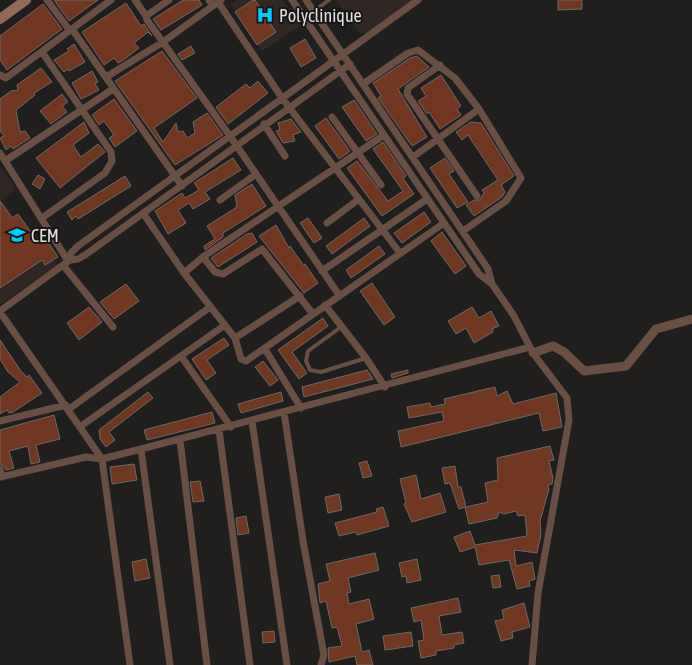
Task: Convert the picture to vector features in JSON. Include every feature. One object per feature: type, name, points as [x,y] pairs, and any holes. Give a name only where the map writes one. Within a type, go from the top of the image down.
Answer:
[{"type":"main road","points":[[0,19],[26,0]]},
{"type":"street","points":[[47,0],[106,77],[182,186]]},
{"type":"street","points":[[0,84],[3,77],[42,52],[111,0]]},
{"type":"street","points":[[135,0],[338,295]]},
{"type":"street","points":[[146,16],[169,0]]},
{"type":"street","points":[[292,0],[479,274],[492,284],[514,316],[532,350],[567,398],[569,420],[538,592],[532,665]]},
{"type":"street","points":[[306,0],[490,272],[492,284]]},
{"type":"street","points":[[67,262],[71,253],[78,246],[418,0]]},
{"type":"street","points":[[106,77],[163,42],[215,2],[282,98],[400,253]]},
{"type":"street","points":[[363,84],[408,53],[418,50],[455,78],[479,110],[521,178],[506,201],[463,231]]},
{"type":"street","points":[[42,52],[111,152],[111,166],[104,173],[42,218]]},
{"type":"street","points":[[130,665],[102,459],[68,407],[0,312],[67,262],[82,257],[182,186],[264,124],[350,64]]},
{"type":"street","points":[[440,65],[408,88],[407,94],[477,196]]},
{"type":"street","points":[[4,161],[81,108],[113,89]]},
{"type":"street","points":[[413,157],[479,110]]},
{"type":"street","points":[[332,117],[381,185]]},
{"type":"street","points":[[264,124],[285,156]]},
{"type":"street","points":[[184,273],[203,257],[384,135]]},
{"type":"street","points":[[0,153],[42,218],[67,262],[113,327]]},
{"type":"street","points":[[220,200],[256,174]]},
{"type":"street","points":[[327,223],[359,199]]},
{"type":"street","points":[[322,271],[428,199]]},
{"type":"street","points":[[143,213],[184,273],[235,338],[241,359],[246,361],[338,295],[444,223]]},
{"type":"street","points":[[203,257],[215,272],[223,274],[262,249],[313,314]]},
{"type":"street","points":[[235,338],[300,296]]},
{"type":"street","points":[[325,305],[366,358],[385,387]]},
{"type":"street","points":[[0,421],[68,407],[210,307]]},
{"type":"street","points":[[0,469],[1,477],[86,457],[102,459],[552,346],[564,352],[584,372],[626,366],[656,329],[692,320]]},
{"type":"street","points":[[80,426],[225,325]]},
{"type":"street","points":[[265,349],[301,408]]},
{"type":"street","points":[[181,356],[231,427]]},
{"type":"street","points":[[284,412],[303,541],[324,655],[321,665]]},
{"type":"street","points":[[252,421],[287,665]]},
{"type":"street","points":[[219,430],[250,665]]},
{"type":"street","points":[[180,440],[208,665]]},
{"type":"street","points":[[141,450],[170,665]]},
{"type":"lane","points":[[314,11],[329,0]]},
{"type":"lane","points":[[342,327],[308,351],[306,361],[310,370],[321,372],[366,358]]},
{"type":"shaded area","name":"Polyclinique","points":[[237,0],[283,0],[300,26],[262,51],[231,4]]},
{"type":"shaded area","points":[[336,0],[417,0],[371,34],[360,33]]},
{"type":"shaded area","name":"CEM","points":[[0,166],[16,188],[2,201],[15,219],[20,216],[58,265],[0,305]]},
{"type":"building","points":[[54,0],[98,0],[69,21]]},
{"type":"building","points":[[183,0],[199,0],[202,5],[161,30],[153,19]]},
{"type":"building","points":[[255,0],[276,32],[257,45],[235,12]]},
{"type":"building","points":[[558,0],[582,0],[582,9],[558,10]]},
{"type":"building","points":[[126,3],[141,26],[144,24],[152,36],[148,32],[134,43],[139,48],[122,61],[118,63],[114,58],[104,65],[82,32]]},
{"type":"building","points":[[43,4],[62,29],[7,70],[0,60],[0,36]]},
{"type":"building","points":[[305,39],[316,58],[301,67],[290,48]]},
{"type":"building","points":[[74,44],[85,62],[64,72],[54,60],[69,51],[67,49]]},
{"type":"building","points":[[191,46],[195,53],[182,60],[178,54]]},
{"type":"building","points":[[162,51],[197,98],[154,128],[163,142],[176,123],[178,132],[183,131],[187,138],[195,133],[193,122],[207,113],[223,135],[175,165],[115,81]]},
{"type":"building","points":[[417,56],[429,67],[398,89],[427,137],[412,146],[378,98],[381,96],[373,83],[410,58]]},
{"type":"building","points":[[41,68],[52,82],[34,93],[35,95],[16,110],[20,132],[25,131],[30,138],[13,149],[11,146],[6,150],[0,138],[4,136],[0,131],[0,99],[11,91],[18,90],[17,85]]},
{"type":"building","points":[[92,71],[98,82],[95,84],[99,90],[81,99],[72,83]]},
{"type":"building","points":[[441,75],[461,106],[457,109],[461,115],[440,129],[429,112],[427,114],[418,101],[426,96],[421,88]]},
{"type":"building","points":[[258,81],[268,93],[228,124],[216,107],[246,84],[250,88]]},
{"type":"building","points":[[62,94],[68,102],[62,106],[67,112],[51,124],[40,111]]},
{"type":"building","points":[[114,99],[137,131],[115,147],[109,138],[114,135],[104,121],[99,125],[92,115]]},
{"type":"building","points":[[354,100],[377,134],[366,141],[342,107]]},
{"type":"building","points":[[326,118],[350,151],[339,159],[315,126]]},
{"type":"building","points":[[291,119],[301,132],[293,135],[295,141],[283,143],[276,131],[280,130],[278,123]]},
{"type":"building","points":[[84,122],[89,133],[73,145],[81,157],[98,144],[105,152],[60,188],[36,158]]},
{"type":"building","points":[[471,122],[481,123],[514,176],[501,185],[505,192],[502,197],[474,216],[466,205],[474,200],[480,200],[484,193],[482,190],[498,180],[468,135],[462,140],[456,132]]},
{"type":"building","points":[[383,142],[406,176],[403,178],[414,194],[382,216],[347,168],[357,161],[388,201],[403,191],[373,149]]},
{"type":"building","points":[[233,158],[241,170],[205,192],[210,199],[193,209],[189,203],[178,210],[186,223],[168,234],[155,211],[182,193],[185,198],[199,190],[194,183]]},
{"type":"building","points":[[445,158],[454,171],[449,174],[468,202],[457,208],[430,168]]},
{"type":"building","points":[[38,175],[45,179],[40,189],[32,184]]},
{"type":"building","points":[[125,176],[131,186],[78,219],[76,216],[72,220],[67,212]]},
{"type":"building","points":[[252,184],[266,206],[223,233],[223,237],[205,250],[204,246],[215,239],[207,226],[237,207],[235,195]]},
{"type":"building","name":"CEM","points":[[0,201],[12,218],[18,214],[39,244],[46,239],[58,257],[45,265],[42,260],[0,288]]},
{"type":"building","points":[[424,212],[431,222],[402,243],[394,233]]},
{"type":"building","points":[[308,218],[322,238],[314,243],[300,223]]},
{"type":"building","points":[[364,218],[370,226],[332,254],[326,246]]},
{"type":"building","points":[[276,225],[289,248],[290,246],[318,283],[304,293],[259,236]]},
{"type":"building","points":[[442,232],[466,266],[455,274],[431,241]]},
{"type":"building","points":[[252,233],[257,242],[218,267],[211,258],[247,234]]},
{"type":"building","points":[[379,246],[385,254],[351,278],[346,270]]},
{"type":"building","points":[[372,283],[395,317],[384,325],[360,291]]},
{"type":"building","points":[[126,284],[139,301],[114,319],[100,302]]},
{"type":"building","points":[[89,307],[102,322],[79,340],[67,323]]},
{"type":"building","points":[[472,307],[479,318],[491,311],[499,326],[492,329],[493,332],[474,343],[466,328],[456,334],[448,321]]},
{"type":"building","points":[[323,318],[328,326],[292,352],[307,373],[299,379],[278,350]]},
{"type":"building","points":[[224,338],[229,345],[207,360],[216,373],[206,380],[192,359]]},
{"type":"building","points":[[0,340],[21,371],[27,377],[29,375],[42,393],[13,412],[9,413],[7,410],[0,414],[0,397],[20,382],[8,372],[0,359]]},
{"type":"building","points":[[263,361],[278,380],[270,386],[255,367]]},
{"type":"building","points":[[367,370],[373,379],[304,397],[302,387]]},
{"type":"building","points":[[408,370],[408,373],[392,378],[391,374]]},
{"type":"building","points":[[495,387],[497,396],[507,391],[513,404],[556,393],[562,427],[543,431],[539,413],[401,447],[398,431],[444,421],[442,412],[409,418],[407,407],[430,403],[431,407],[445,404],[444,399]]},
{"type":"building","points":[[148,392],[153,398],[109,432],[115,440],[106,447],[100,439],[99,430]]},
{"type":"building","points":[[281,392],[283,401],[241,413],[238,404]]},
{"type":"building","points":[[212,412],[215,423],[147,440],[144,430]]},
{"type":"building","points":[[54,415],[60,439],[36,445],[40,462],[31,464],[28,446],[9,451],[14,468],[6,470],[0,464],[0,430]]},
{"type":"building","points":[[550,446],[554,460],[549,461],[553,478],[552,484],[548,485],[549,489],[540,521],[541,534],[537,553],[514,550],[516,566],[532,562],[535,579],[529,581],[530,586],[517,589],[509,560],[479,565],[475,547],[460,552],[454,537],[470,531],[475,545],[527,536],[525,515],[518,516],[516,511],[504,514],[499,512],[497,518],[469,524],[465,507],[459,509],[450,483],[445,484],[442,468],[455,466],[458,487],[461,487],[466,507],[488,502],[485,483],[498,480],[497,458]]},
{"type":"building","points":[[367,461],[372,476],[363,478],[359,463]]},
{"type":"building","points":[[134,464],[137,480],[112,484],[110,467]]},
{"type":"building","points":[[416,475],[421,499],[440,493],[446,512],[412,522],[404,504],[406,503],[400,479]]},
{"type":"building","points":[[200,481],[204,501],[193,502],[190,482]]},
{"type":"building","points":[[339,494],[342,510],[328,513],[325,497]]},
{"type":"building","points":[[383,507],[389,526],[357,535],[356,532],[339,536],[335,523],[377,512],[376,509]]},
{"type":"building","points":[[246,516],[249,533],[238,535],[236,518]]},
{"type":"building","points":[[375,553],[379,570],[348,578],[351,592],[347,593],[349,604],[369,599],[374,619],[356,624],[362,652],[369,650],[373,665],[357,665],[355,656],[329,662],[328,648],[342,646],[337,627],[332,628],[326,601],[320,603],[318,584],[330,581],[326,564]]},
{"type":"building","points":[[146,559],[150,578],[135,581],[132,562]]},
{"type":"building","points":[[417,559],[421,580],[407,583],[406,576],[402,577],[399,563]]},
{"type":"building","points":[[499,575],[501,587],[493,588],[491,576]]},
{"type":"building","points":[[458,598],[461,612],[439,616],[442,635],[462,632],[464,643],[454,645],[454,648],[436,651],[436,655],[421,658],[418,641],[424,640],[421,620],[414,622],[411,608]]},
{"type":"building","points":[[524,603],[530,627],[512,632],[513,638],[501,641],[495,621],[504,619],[502,610]]},
{"type":"building","points":[[274,631],[275,642],[263,643],[262,632]]},
{"type":"building","points":[[411,632],[413,646],[385,650],[383,636]]},
{"type":"place","name":"Polyclinique","points":[[265,15]]},
{"type":"place","name":"CEM","points":[[17,235]]}]
